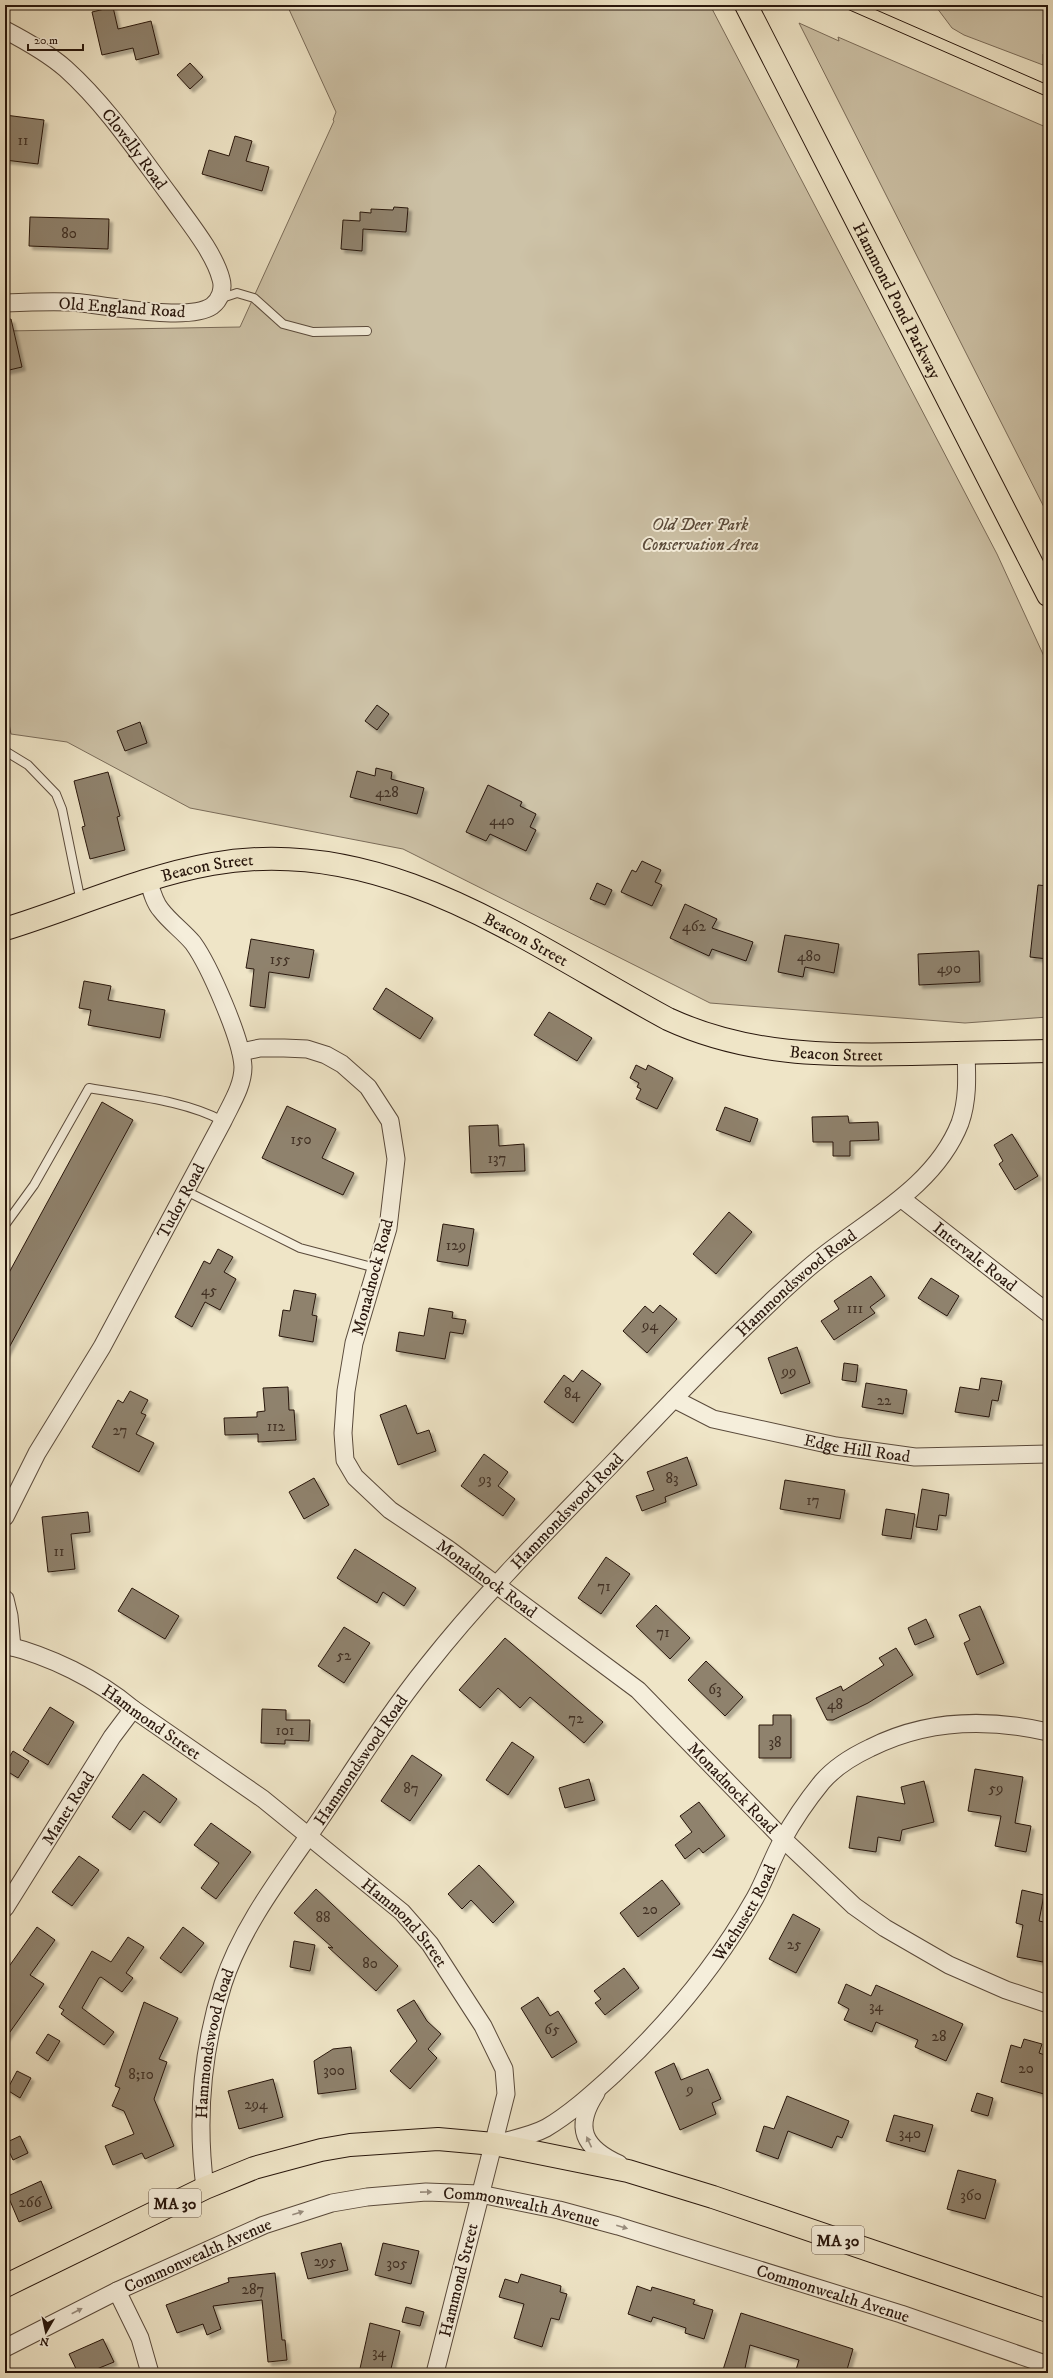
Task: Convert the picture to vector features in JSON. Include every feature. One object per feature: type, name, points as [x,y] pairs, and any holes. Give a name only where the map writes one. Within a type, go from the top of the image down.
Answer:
[{"type":"main road","name":"Hammond Pond Parkway","points":[[746,5],[1048,595]]},
{"type":"main road","name":"Beacon Street","points":[[5,930],[148,879],[213,864],[261,859],[312,861],[387,875],[462,905],[518,933],[668,1019],[714,1038],[763,1048],[814,1054],[1048,1051]]},
{"type":"main road","name":"MA 30","points":[[5,2286],[205,2188],[254,2168],[321,2150],[350,2145],[438,2139],[494,2144],[628,2171],[1048,2311]]},
{"type":"street","name":"Clovelly Road","points":[[5,30],[33,45],[65,68],[111,117],[181,211],[214,262],[222,280],[222,290],[218,299]]},
{"type":"street","name":"Old England Road","points":[[5,302],[70,302],[176,313],[201,310],[211,306],[218,299]]},
{"type":"street","name":"Tudor Road","points":[[5,1517],[37,1452],[102,1347],[223,1121],[241,1082],[243,1067],[241,1052],[203,957],[178,926],[161,910],[148,879]]},
{"type":"street","name":"Monadnock Road","points":[[241,1052],[260,1048],[284,1048],[307,1049],[326,1055],[342,1064],[368,1087],[390,1121],[396,1159],[388,1228],[354,1343],[346,1391],[343,1433],[345,1460],[355,1477],[390,1510],[448,1549],[495,1586],[638,1690],[783,1839],[854,1906],[885,1928],[918,1948],[967,1974],[1048,2004]]},
{"type":"street","name":"Hammondswood Road","points":[[205,2188],[201,2153],[200,2119],[205,2056],[224,1981],[253,1919],[309,1835],[426,1667],[495,1586],[674,1399],[774,1299],[819,1259],[902,1199],[940,1158],[959,1125],[968,1092],[966,1053]]},
{"type":"street","name":"Intervale Road","points":[[902,1199],[1048,1313]]},
{"type":"street","name":"Edge Hill Road","points":[[674,1399],[713,1419],[844,1447],[915,1457],[1048,1454]]},
{"type":"street","points":[[5,1599],[9,1616],[8,1646]]},
{"type":"street","name":"Hammond Street","points":[[8,1646],[57,1662],[117,1696],[133,1709],[263,1799],[309,1835],[402,1912],[430,1944],[483,2026],[504,2069],[506,2082],[501,2118],[480,2194],[435,2373]]},
{"type":"street","name":"Manet Road","points":[[5,1908],[112,1737],[133,1709]]},
{"type":"street","name":"Wachusett Road","points":[[494,2144],[544,2129],[559,2120],[601,2086],[668,2020],[715,1962],[755,1897],[783,1839],[822,1782],[839,1766],[858,1754],[902,1733],[932,1726],[962,1722],[1026,1727],[1048,1732]]},
{"type":"street","name":"Wachusett Road","points":[[601,2086],[591,2100],[584,2118],[586,2137],[590,2146],[604,2158],[658,2180]]},
{"type":"street","name":"Commonwealth Avenue","points":[[5,2348],[117,2290],[264,2224],[332,2203],[404,2193],[480,2194],[559,2210],[689,2246],[901,2314],[1039,2366]]},
{"type":"street","points":[[117,2290],[140,2338],[150,2373]]},
{"type":"lane","name":"Old England Road","points":[[218,299],[237,293],[254,298],[283,324],[313,332],[367,331]]},
{"type":"lane","points":[[5,751],[28,765],[56,794],[62,809],[81,902]]},
{"type":"lane","points":[[5,1224],[34,1185],[90,1088],[210,1113],[223,1121]]},
{"type":"lane","points":[[186,1190],[300,1248],[376,1268]]},
{"type":"green space","name":"Old Deer Park Conservation Area","points":[[287,5],[710,5],[997,554],[1048,665],[1048,1017],[965,1023],[710,1003],[403,849],[190,808],[67,742],[11,734],[5,703],[5,331],[240,327],[334,121],[336,112]]},
{"type":"green space","points":[[931,5],[1048,5],[1048,56],[1043,54],[1043,65],[964,35],[952,28],[937,8]]},
{"type":"green space","points":[[799,23],[839,41],[838,37],[1048,128],[1048,515]]},
{"type":"building","points":[[113,7],[118,29],[151,21],[159,54],[136,60],[133,48],[102,55],[92,12]]},
{"type":"building","points":[[190,63],[203,77],[190,89],[177,75]]},
{"type":"building","points":[[5,115],[44,120],[38,164],[5,160]]},
{"type":"building","points":[[235,136],[252,141],[246,161],[269,167],[262,191],[202,174],[209,150],[229,156]]},
{"type":"building","points":[[394,207],[408,208],[406,232],[363,229],[362,251],[341,249],[343,220],[360,221],[360,212],[371,213],[371,209],[393,210]]},
{"type":"building","points":[[30,217],[109,219],[108,249],[29,246]]},
{"type":"building","points":[[11,319],[22,367],[5,371],[5,320]]},
{"type":"building","points":[[377,705],[389,714],[377,730],[365,721]]},
{"type":"building","points":[[140,722],[147,743],[125,751],[117,731]]},
{"type":"building","points":[[376,768],[392,772],[391,779],[424,788],[417,814],[350,797],[357,771],[375,776]]},
{"type":"building","points":[[108,772],[120,816],[117,817],[125,850],[90,859],[82,827],[85,826],[74,781]]},
{"type":"building","points":[[488,785],[522,802],[520,806],[536,814],[530,827],[536,830],[526,851],[490,834],[486,841],[466,832]]},
{"type":"building","points":[[642,861],[661,870],[655,882],[662,885],[652,906],[621,892],[632,870],[636,872]]},
{"type":"building","points":[[597,883],[612,890],[605,905],[590,899]]},
{"type":"building","points":[[1038,885],[1048,886],[1048,959],[1030,957]]},
{"type":"building","points":[[685,904],[717,919],[712,928],[753,942],[746,961],[712,949],[709,956],[670,938]]},
{"type":"building","points":[[785,935],[839,944],[834,973],[805,967],[803,977],[778,972]]},
{"type":"building","points":[[251,939],[314,950],[309,978],[269,972],[265,1008],[250,1006],[254,969],[246,968]]},
{"type":"building","points":[[979,951],[980,982],[919,985],[918,954]]},
{"type":"building","points":[[84,981],[111,986],[108,1000],[165,1010],[160,1038],[88,1025],[91,1010],[79,1008]]},
{"type":"building","points":[[386,988],[433,1018],[420,1039],[373,1009]]},
{"type":"building","points":[[549,1012],[592,1038],[577,1061],[534,1035]]},
{"type":"building","points":[[636,1065],[646,1070],[648,1065],[673,1078],[657,1109],[636,1099],[641,1089],[637,1087],[639,1083],[630,1078]]},
{"type":"building","points":[[102,1102],[133,1120],[5,1355],[5,1280]]},
{"type":"building","points":[[287,1106],[336,1129],[322,1158],[354,1173],[343,1195],[262,1158]]},
{"type":"building","points":[[725,1107],[758,1119],[750,1142],[716,1130]]},
{"type":"building","points":[[848,1116],[849,1123],[878,1122],[879,1140],[850,1141],[850,1156],[833,1156],[833,1142],[813,1142],[812,1117]]},
{"type":"building","points":[[498,1125],[499,1146],[524,1144],[525,1171],[471,1173],[469,1126]]},
{"type":"building","points":[[1012,1134],[1038,1176],[1015,1190],[999,1164],[1003,1161],[994,1145]]},
{"type":"building","points":[[729,1212],[752,1232],[716,1274],[693,1254]]},
{"type":"building","points":[[443,1224],[474,1229],[468,1266],[437,1261]]},
{"type":"building","points":[[218,1249],[233,1257],[224,1272],[236,1279],[220,1310],[205,1302],[192,1327],[175,1317],[204,1261],[210,1264]]},
{"type":"building","points":[[871,1276],[885,1296],[870,1307],[875,1313],[834,1340],[821,1321],[839,1309],[834,1301]]},
{"type":"building","points":[[931,1278],[959,1296],[947,1316],[918,1298]]},
{"type":"building","points":[[294,1290],[316,1294],[312,1315],[317,1316],[313,1342],[279,1336],[283,1310],[290,1311]]},
{"type":"building","points":[[660,1305],[677,1319],[647,1353],[623,1331],[645,1306],[653,1313]]},
{"type":"building","points":[[429,1308],[453,1312],[452,1318],[466,1320],[463,1334],[450,1332],[445,1359],[396,1351],[399,1332],[424,1336]]},
{"type":"building","points":[[797,1347],[810,1383],[781,1394],[768,1358]]},
{"type":"building","points":[[844,1363],[858,1365],[856,1382],[842,1380]]},
{"type":"building","points":[[582,1370],[601,1384],[573,1423],[544,1402],[564,1375],[573,1382]]},
{"type":"building","points":[[981,1378],[1002,1381],[998,1401],[992,1400],[989,1417],[955,1412],[960,1387],[979,1390]]},
{"type":"building","points":[[866,1383],[907,1390],[903,1414],[862,1407]]},
{"type":"building","points":[[288,1387],[289,1410],[294,1410],[296,1440],[258,1442],[258,1434],[225,1435],[224,1418],[257,1417],[257,1412],[265,1411],[263,1388]]},
{"type":"building","points":[[130,1391],[148,1400],[141,1413],[146,1415],[136,1434],[154,1443],[139,1472],[92,1447],[118,1400],[123,1403]]},
{"type":"building","points":[[406,1405],[417,1434],[429,1430],[436,1451],[398,1465],[380,1415]]},
{"type":"building","points":[[484,1454],[508,1472],[498,1486],[515,1499],[503,1516],[461,1486]]},
{"type":"building","points":[[687,1457],[697,1485],[665,1497],[666,1502],[642,1511],[636,1496],[654,1490],[647,1472]]},
{"type":"building","points":[[314,1478],[329,1505],[304,1519],[289,1492]]},
{"type":"building","points":[[785,1480],[845,1490],[840,1519],[780,1509]]},
{"type":"building","points":[[922,1489],[949,1494],[946,1516],[939,1515],[937,1530],[916,1527]]},
{"type":"building","points":[[886,1509],[915,1514],[911,1539],[882,1535]]},
{"type":"building","points":[[88,1512],[90,1532],[71,1534],[75,1569],[48,1572],[42,1517]]},
{"type":"building","points":[[355,1549],[416,1588],[404,1606],[383,1592],[377,1603],[337,1578]]},
{"type":"building","points":[[606,1557],[630,1574],[601,1614],[578,1598]]},
{"type":"building","points":[[132,1588],[179,1616],[165,1639],[118,1611]]},
{"type":"building","points":[[656,1605],[690,1638],[670,1659],[636,1626]]},
{"type":"building","points":[[980,1606],[1004,1663],[977,1675],[964,1643],[970,1640],[959,1615]]},
{"type":"building","points":[[926,1619],[934,1637],[915,1645],[908,1628]]},
{"type":"building","points":[[344,1627],[370,1643],[344,1683],[318,1666]]},
{"type":"building","points":[[505,1638],[603,1722],[584,1743],[530,1697],[520,1708],[498,1688],[480,1708],[459,1690]]},
{"type":"building","points":[[896,1648],[913,1675],[868,1703],[833,1720],[827,1720],[816,1698],[841,1686],[843,1691],[884,1665],[879,1658]]},
{"type":"building","points":[[706,1661],[743,1697],[725,1716],[688,1680]]},
{"type":"building","points":[[50,1707],[74,1722],[48,1765],[23,1750]]},
{"type":"building","points":[[262,1709],[286,1710],[286,1720],[310,1720],[309,1741],[285,1740],[285,1744],[261,1743]]},
{"type":"building","points":[[773,1715],[791,1715],[791,1758],[759,1758],[759,1725],[773,1725]]},
{"type":"building","points":[[512,1742],[534,1757],[508,1795],[486,1780]]},
{"type":"building","points":[[13,1751],[29,1761],[18,1778],[5,1770],[5,1764]]},
{"type":"building","points":[[412,1755],[442,1775],[410,1821],[381,1801]]},
{"type":"building","points":[[975,1769],[1023,1777],[1015,1823],[1031,1826],[1026,1852],[995,1846],[1001,1816],[968,1811]]},
{"type":"building","points":[[143,1774],[177,1799],[160,1823],[144,1811],[130,1830],[112,1817]]},
{"type":"building","points":[[589,1779],[595,1800],[565,1808],[559,1788]]},
{"type":"building","points":[[924,1781],[934,1822],[902,1830],[900,1841],[878,1837],[876,1852],[849,1848],[857,1796],[905,1804],[901,1787]]},
{"type":"building","points":[[699,1802],[725,1836],[703,1853],[699,1848],[685,1859],[675,1845],[692,1832],[680,1816]]},
{"type":"building","points":[[211,1823],[251,1852],[216,1899],[201,1888],[219,1863],[194,1845]]},
{"type":"building","points":[[79,1856],[99,1870],[72,1906],[52,1892]]},
{"type":"building","points":[[479,1865],[514,1902],[493,1923],[471,1900],[462,1909],[448,1894]]},
{"type":"building","points":[[662,1880],[680,1904],[638,1937],[620,1913]]},
{"type":"building","points":[[316,1889],[398,1966],[376,1991],[328,1947],[333,1948],[294,1913]]},
{"type":"building","points":[[1022,1890],[1044,1895],[1039,1921],[1048,1923],[1048,1938],[1043,1962],[1017,1957],[1023,1925],[1016,1923]]},
{"type":"building","points":[[793,1914],[820,1929],[796,1973],[769,1959]]},
{"type":"building","points":[[37,1927],[55,1940],[30,1975],[44,1984],[5,2039],[5,1972]]},
{"type":"building","points":[[183,1927],[204,1943],[181,1973],[160,1958]]},
{"type":"building","points":[[128,1937],[144,1947],[126,1973],[133,1978],[122,1992],[101,1977],[99,1978],[82,2008],[114,2032],[104,2045],[61,2014],[64,2010],[59,2007],[92,1951],[111,1962]]},
{"type":"building","points":[[294,1941],[315,1945],[310,1971],[290,1967]]},
{"type":"building","points":[[624,1968],[639,1988],[605,2015],[595,2003],[601,1999],[594,1991]]},
{"type":"building","points":[[846,1984],[871,1996],[876,1985],[963,2024],[946,2061],[915,2047],[918,2040],[876,2022],[872,2032],[844,2020],[849,2009],[838,2003]]},
{"type":"building","points":[[538,1997],[550,2016],[558,2011],[577,2042],[552,2058],[521,2008]]},
{"type":"building","points":[[414,2000],[427,2021],[441,2034],[428,2049],[437,2058],[410,2089],[390,2071],[417,2041],[397,2010]]},
{"type":"building","points":[[144,2002],[178,2018],[159,2059],[167,2062],[154,2099],[174,2146],[145,2159],[142,2153],[113,2165],[105,2146],[134,2134],[124,2111],[112,2106],[120,2088],[115,2086]]},
{"type":"building","points":[[48,2034],[60,2041],[48,2061],[36,2053]]},
{"type":"building","points":[[1024,2039],[1042,2044],[1039,2053],[1048,2056],[1048,2080],[1044,2094],[1001,2082],[1011,2045],[1021,2048]]},
{"type":"building","points":[[351,2047],[356,2089],[318,2094],[314,2061],[333,2049]]},
{"type":"building","points":[[674,2063],[681,2080],[708,2069],[721,2099],[712,2103],[716,2114],[680,2130],[655,2072]]},
{"type":"building","points":[[17,2071],[31,2078],[20,2098],[7,2090]]},
{"type":"building","points":[[273,2079],[283,2117],[239,2129],[228,2091]]},
{"type":"building","points":[[977,2093],[993,2098],[988,2116],[971,2111]]},
{"type":"building","points":[[787,2096],[849,2121],[842,2138],[837,2136],[832,2148],[788,2131],[778,2159],[756,2151],[764,2126],[774,2129]]},
{"type":"building","points":[[894,2115],[933,2125],[925,2152],[886,2141]]},
{"type":"building","points":[[20,2136],[28,2153],[13,2160],[5,2143]]},
{"type":"building","points":[[958,2170],[996,2180],[985,2219],[947,2209]]},
{"type":"building","points":[[41,2181],[52,2208],[19,2222],[8,2196]]},
{"type":"building","points":[[341,2243],[348,2270],[308,2279],[301,2253]]},
{"type":"building","points":[[383,2243],[419,2251],[411,2284],[375,2275]]},
{"type":"building","points":[[275,2273],[282,2340],[285,2340],[287,2360],[268,2362],[262,2300],[213,2306],[221,2329],[207,2335],[203,2324],[177,2333],[166,2305],[229,2282],[228,2278]]},
{"type":"building","points":[[521,2274],[561,2286],[560,2292],[567,2294],[559,2320],[551,2318],[542,2347],[514,2338],[524,2304],[499,2297],[505,2279],[518,2283]]},
{"type":"building","points":[[637,2286],[651,2291],[652,2287],[695,2300],[693,2304],[713,2310],[704,2339],[685,2333],[686,2328],[653,2317],[651,2322],[628,2314]]},
{"type":"building","points":[[406,2307],[424,2312],[420,2326],[402,2322]]},
{"type":"building","points":[[741,2313],[853,2349],[846,2373],[795,2373],[799,2360],[750,2345],[744,2373],[722,2373]]},
{"type":"building","points":[[370,2323],[400,2331],[390,2373],[359,2373]]},
{"type":"building","points":[[103,2339],[114,2362],[87,2373],[78,2373],[69,2354]]},
{"type":"tram line","points":[[838,5],[1048,97]]},
{"type":"tram line","points":[[865,5],[1048,85]]}]
